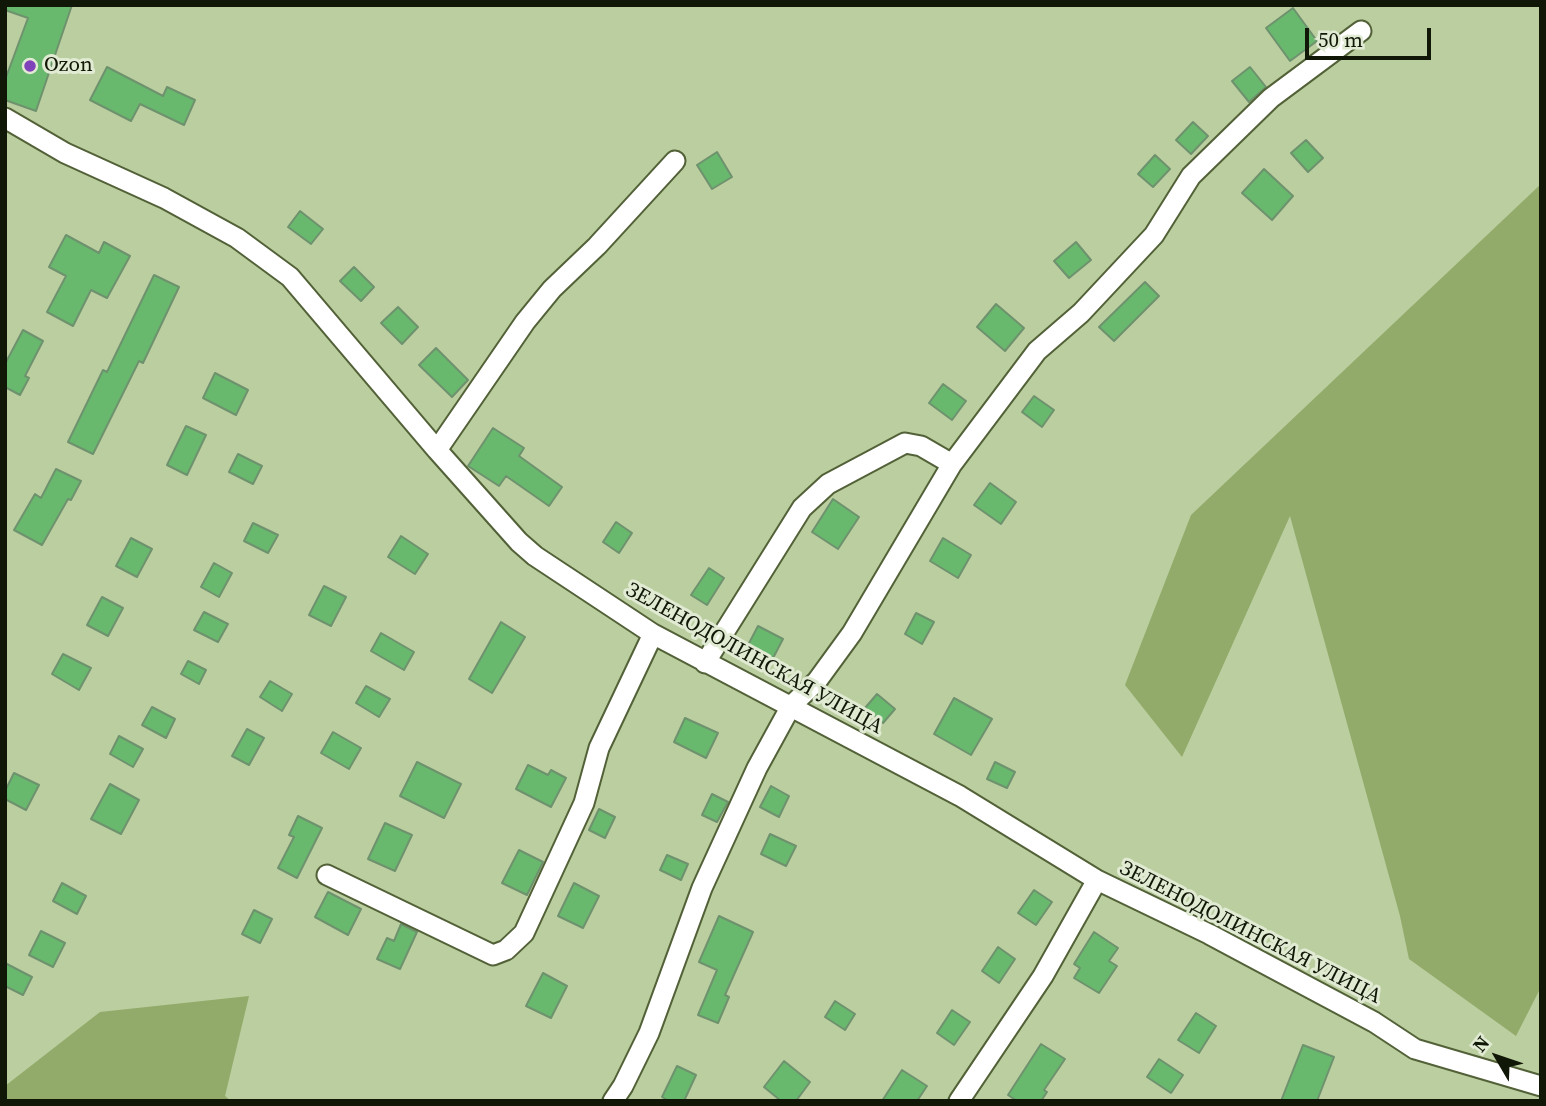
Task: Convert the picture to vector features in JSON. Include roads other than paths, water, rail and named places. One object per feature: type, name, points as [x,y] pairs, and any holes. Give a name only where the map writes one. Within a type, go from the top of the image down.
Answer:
[{"type":"street","points":[[613,1101],[649,1032],[702,888],[757,768],[791,706],[817,681],[852,634],[952,464],[1037,351],[1080,313],[1154,234],[1191,176],[1271,97],[1362,31]]},
{"type":"street","name":"ЗЕЛЕНОДОЛИНСКАЯ УЛИЦА","points":[[5,118],[65,153],[164,198],[237,238],[290,277],[519,542],[653,634],[960,796],[1097,880],[1209,934],[1374,1022],[1415,1049],[1539,1081]]},
{"type":"street","points":[[437,450],[525,323],[552,289],[597,246],[675,161]]},
{"type":"street","points":[[705,663],[802,508],[828,484],[905,443],[921,446],[952,464]]},
{"type":"street","points":[[327,875],[493,955],[506,950],[524,933],[579,815],[599,748],[653,634]]},
{"type":"street","points":[[960,1101],[1044,976],[1097,880]]},
{"type":"place","name":"Ozon","points":[[30,66]]}]
